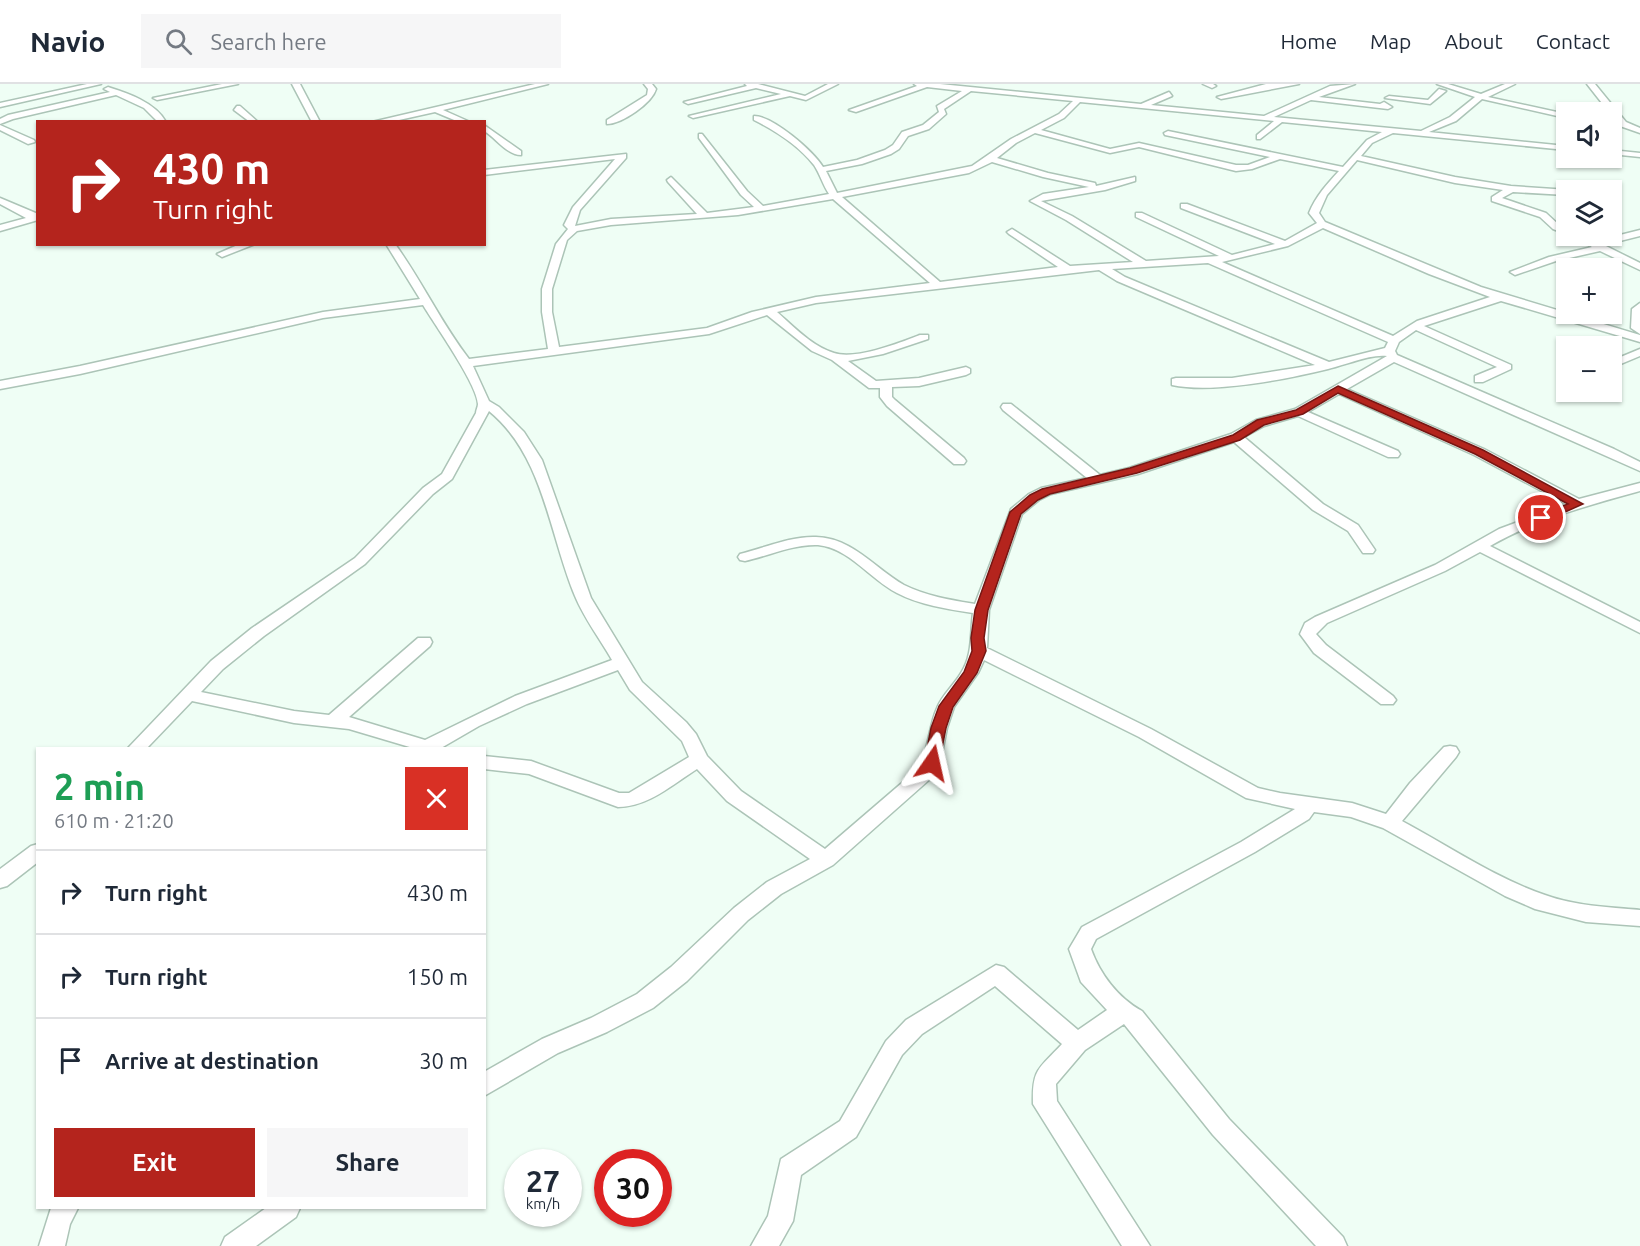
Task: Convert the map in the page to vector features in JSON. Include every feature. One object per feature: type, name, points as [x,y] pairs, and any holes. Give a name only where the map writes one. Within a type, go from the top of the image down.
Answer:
[{"type":"street","points":[[0,105],[98,84],[152,109],[161,120]]},
{"type":"street","points":[[157,98],[234,84]]},
{"type":"street","points":[[296,84],[315,120]]},
{"type":"street","points":[[386,120],[544,84]]},
{"type":"street","points":[[610,122],[624,116],[636,104],[650,96],[652,89],[648,84]]},
{"type":"street","points":[[688,102],[752,85],[787,95],[809,98],[834,84]]},
{"type":"street","points":[[853,110],[922,84],[968,90],[1054,94],[1077,101],[1099,99],[1141,107],[1556,147]]},
{"type":"street","points":[[1221,97],[1272,85],[1295,84]]},
{"type":"street","points":[[1265,118],[1333,88],[1350,84]]},
{"type":"street","points":[[1511,84],[1480,97],[1453,119],[1436,128],[1413,133],[1381,135],[1366,143],[1321,196],[1314,213],[1322,224],[1446,278],[1640,339]]},
{"type":"street","points":[[1591,84],[1623,124],[1628,127]]},
{"type":"street","points":[[49,88],[60,92]]},
{"type":"street","points":[[1310,98],[1388,107],[1387,101],[1430,102],[1439,88],[1556,114]]},
{"type":"street","points":[[821,170],[859,162],[892,150],[905,134],[930,125],[943,112],[940,108],[968,90]]},
{"type":"street","points":[[0,122],[19,115],[117,93]]},
{"type":"street","points":[[1141,107],[1169,94]]},
{"type":"street","points":[[693,117],[787,95]]},
{"type":"street","points":[[555,352],[546,304],[547,288],[556,266],[559,247],[565,236],[573,230],[607,222],[666,220],[760,208],[969,170],[985,164],[1005,147],[1065,113],[1077,101]]},
{"type":"street","points":[[237,108],[252,120]]},
{"type":"street","points":[[436,110],[461,120]]},
{"type":"street","points":[[757,118],[779,129],[821,170],[827,186],[835,195],[937,284]]},
{"type":"street","points":[[1260,137],[1280,120]]},
{"type":"street","points":[[1622,126],[1640,131]]},
{"type":"street","points":[[0,127],[31,142]]},
{"type":"street","points":[[486,128],[501,137],[505,146],[518,153]]},
{"type":"street","points":[[1035,131],[1110,151],[1119,151],[1130,145],[1139,145],[1236,168],[1249,167],[1276,157]]},
{"type":"street","points":[[1168,133],[1345,170]]},
{"type":"street","points":[[702,136],[744,193],[760,208]]},
{"type":"street","points":[[1622,153],[1640,155]]},
{"type":"street","points":[[486,173],[623,156],[576,209],[569,225],[573,230]]},
{"type":"street","points":[[1354,157],[1465,183],[1556,191]]},
{"type":"street","points":[[992,159],[1078,183],[1105,187]]},
{"type":"street","points":[[1132,179],[1105,187],[1034,201],[1069,218],[1142,263]]},
{"type":"street","points":[[671,180],[703,215]]},
{"type":"street","points":[[1511,189],[1495,199],[1543,215],[1556,226]]},
{"type":"street","points":[[0,201],[36,217]]},
{"type":"street","points":[[1185,206],[1285,244]]},
{"type":"street","points":[[1139,215],[1230,258]]},
{"type":"street","points":[[0,228],[36,217]]},
{"type":"street","points":[[466,363],[709,330],[769,311],[816,300],[1067,269],[1230,258],[1285,244],[1322,224]]},
{"type":"street","points":[[1311,231],[1338,231]]},
{"type":"street","points":[[1012,232],[1067,269]]},
{"type":"street","points":[[1622,238],[1640,233]]},
{"type":"street","points":[[222,254],[244,246]]},
{"type":"street","points":[[391,246],[452,345],[466,363],[484,403],[519,435],[535,460],[583,598],[620,663],[636,686],[680,726],[690,738],[699,759],[734,796],[826,860]]},
{"type":"street","points":[[1515,272],[1597,246],[1640,267]]},
{"type":"street","points":[[1210,260],[1392,349],[1452,385],[1587,440],[1640,467]]},
{"type":"street","points":[[1101,267],[1121,279],[1328,366]]},
{"type":"street","points":[[486,1084],[550,1046],[599,1025],[645,1001],[679,974],[741,914],[774,888],[826,860],[923,775],[932,763],[938,728],[946,706],[970,673],[979,651],[981,610],[1016,512],[1034,497],[1046,491],[1133,471],[1236,437],[1260,423],[1299,412],[1369,374],[1415,326],[1501,297]]},
{"type":"street","points":[[0,385],[80,370],[324,315],[426,301]]},
{"type":"street","points":[[1640,306],[1636,309],[1636,328],[1640,331]]},
{"type":"street","points":[[769,311],[821,352],[836,358],[873,385],[886,386],[918,382],[966,371]]},
{"type":"street","points":[[1415,326],[1507,367],[1479,379]]},
{"type":"street","points":[[836,358],[889,349],[924,337]]},
{"type":"street","points":[[1176,382],[1215,382],[1328,366],[1392,349]]},
{"type":"street","points":[[1622,360],[1640,352]]},
{"type":"street","points":[[886,386],[886,398],[959,461]]},
{"type":"street","points":[[1338,389],[1479,452],[1577,504]]},
{"type":"street","points":[[138,747],[217,665],[258,632],[344,574],[428,491],[447,476],[482,413],[484,403]]},
{"type":"street","points":[[1007,408],[1097,479]]},
{"type":"street","points":[[1299,412],[1393,454]]},
{"type":"street","points":[[1236,437],[1318,507],[1353,528],[1368,550]]},
{"type":"street","points":[[1387,700],[1320,649],[1308,634],[1311,627],[1321,620],[1440,568],[1504,532],[1577,504],[1640,487]]},
{"type":"street","points":[[745,556],[818,541],[850,552],[880,577],[900,589],[934,602],[981,610]]},
{"type":"street","points":[[1478,545],[1640,628]]},
{"type":"street","points":[[334,720],[424,642]]},
{"type":"street","points":[[979,651],[1051,686],[1083,705],[1145,733],[1253,793],[1280,800],[1352,810],[1390,824],[1512,890],[1542,903],[1586,914],[1640,918]]},
{"type":"street","points":[[431,747],[514,702],[569,679],[620,663]]},
{"type":"street","points":[[189,694],[294,717],[334,720],[426,747]]},
{"type":"street","points":[[1390,824],[1417,788],[1450,752]]},
{"type":"street","points":[[486,762],[531,768],[618,800],[630,800],[699,759]]},
{"type":"street","points":[[1310,803],[1302,814],[1248,848],[1089,933],[1080,949],[1089,975],[1123,1011],[1134,1018],[1221,1127],[1334,1246]]},
{"type":"street","points":[[0,880],[33,858]]},
{"type":"street","points":[[764,1246],[780,1221],[790,1168],[848,1129],[902,1039],[914,1027],[944,1007],[996,974],[1077,1043]]},
{"type":"street","points":[[1123,1011],[1077,1043],[1044,1080],[1045,1104],[1137,1246]]},
{"type":"street","points":[[52,1246],[58,1221],[64,1209]]},
{"type":"street","points":[[234,1246],[286,1209]]},
{"type":"route","points":[[932,763],[938,728],[946,706],[970,673],[979,651],[981,610],[1016,512],[1034,497],[1046,491],[1133,471],[1236,437],[1270,419],[1299,412],[1338,389],[1479,452],[1577,504],[1541,518]]}]
